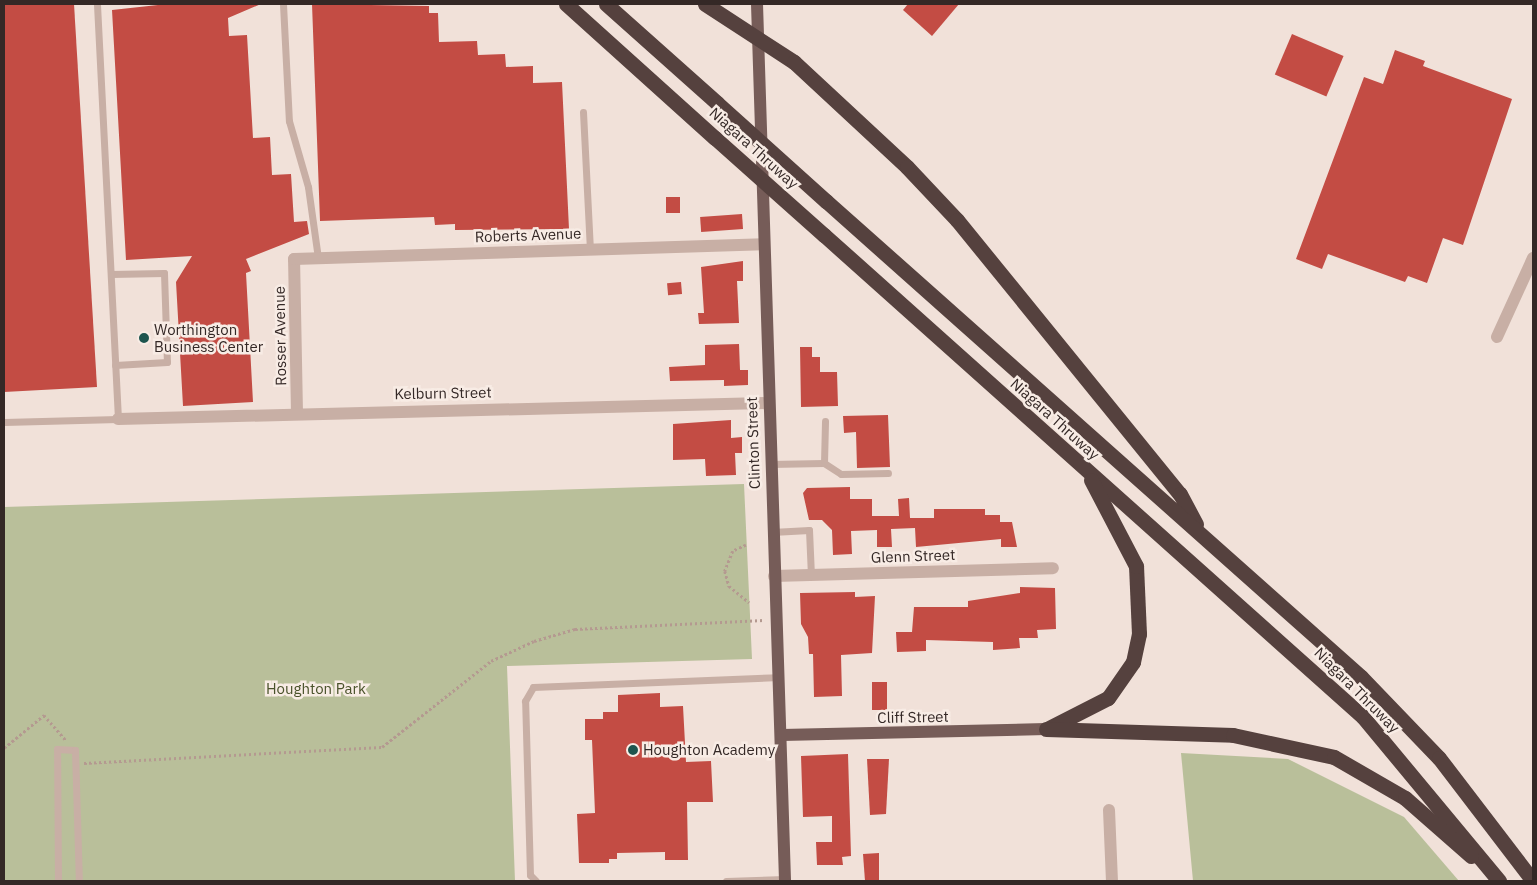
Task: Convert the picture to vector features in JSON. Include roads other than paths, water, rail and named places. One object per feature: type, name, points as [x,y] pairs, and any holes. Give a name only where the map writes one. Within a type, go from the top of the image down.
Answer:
[{"type":"highway","name":"Niagara Thruway","points":[[566,4],[1363,717],[1499,881]]},
{"type":"highway","name":"Niagara Thruway","points":[[606,4],[1361,677],[1439,758],[1533,881]]},
{"type":"highway","points":[[705,4],[759,43],[794,62],[837,99],[957,220],[1180,494],[1201,534]]},
{"type":"highway","points":[[1046,729],[1108,698],[1133,662],[1139,634],[1136,566],[1082,467]]},
{"type":"highway","points":[[1046,729],[1233,735],[1334,757],[1438,822],[1499,881]]},
{"type":"main road","name":"Clinton Street","points":[[757,4],[772,532],[782,736],[785,880]]},
{"type":"main road","name":"Cliff Street","points":[[782,736],[1046,729]]},
{"type":"street","name":"Roberts Avenue","points":[[294,259],[763,244]]},
{"type":"street","points":[[1497,337],[1533,258]]},
{"type":"street","name":"Rosser Avenue","points":[[294,259],[297,413]]},
{"type":"street","name":"Kelburn Street","points":[[118,419],[297,413],[768,403]]},
{"type":"street","name":"Glenn Street","points":[[774,576],[1053,568]]},
{"type":"street","points":[[1109,810],[1112,881]]},
{"type":"lane","points":[[4,422],[118,419],[96,4]]},
{"type":"lane","points":[[283,4],[288,121],[308,187],[318,258]]},
{"type":"lane","points":[[583,112],[590,249]]},
{"type":"lane","points":[[111,274],[164,273],[166,362],[115,366]]},
{"type":"lane","points":[[824,463],[825,422]]},
{"type":"lane","points":[[770,464],[824,463],[841,474],[888,473]]},
{"type":"lane","points":[[772,532],[809,530],[811,575]]},
{"type":"lane","points":[[536,881],[530,874],[525,701],[533,687],[779,677]]},
{"type":"lane","points":[[58,881],[57,749],[75,750],[79,881]]},
{"type":"lane","points":[[726,881],[785,880]]},
{"type":"place","name":"Worthington Business Center","points":[[144,338]]},
{"type":"place","name":"Houghton Academy","points":[[633,750]]},
{"type":"park label","name":"Houghton Park","points":[[316,689]]}]
